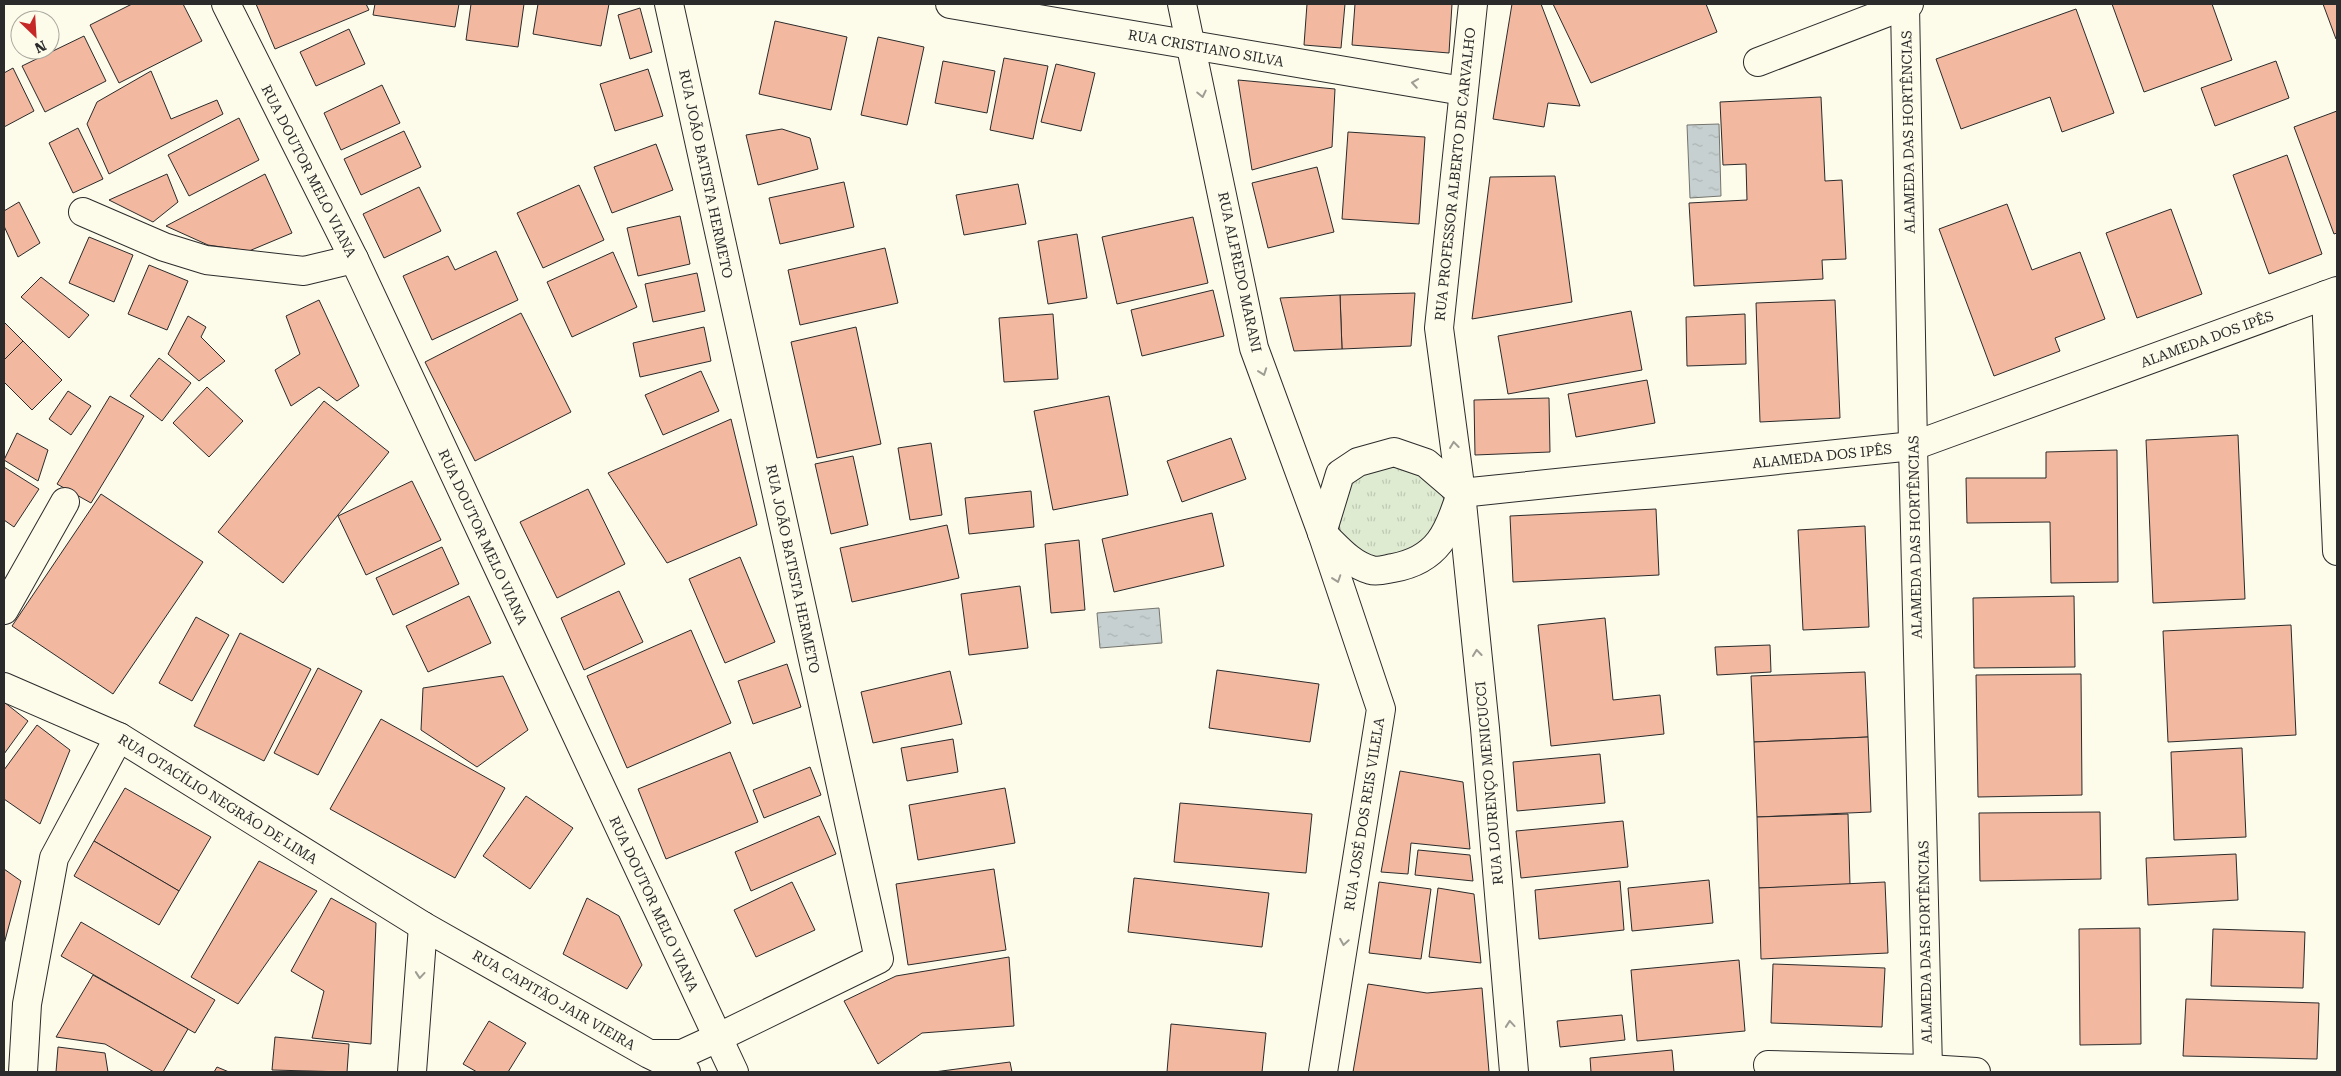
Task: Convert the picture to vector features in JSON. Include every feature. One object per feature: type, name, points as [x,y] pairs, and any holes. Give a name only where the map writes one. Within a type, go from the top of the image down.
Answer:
[{"type":"street","name":"RUA DOUTOR MELO VIANA","points":[[226,4],[354,259],[734,1072]]},
{"type":"street","name":"RUA JOÃO BATISTA HERMETO","points":[[669,4],[879,959],[717,1038]]},
{"type":"street","name":"RUA CRISTIANO SILVA","points":[[950,4],[1463,91]]},
{"type":"street","name":"RUA ALFREDO MARANI","points":[[1182,4],[1254,348],[1322,533]]},
{"type":"street","name":"RUA PROFESSOR ALBERTO DE CARVALHO","points":[[1461,493],[1439,328],[1473,4]]},
{"type":"street","points":[[1758,62],[1908,4]]},
{"type":"street","name":"ALAMEDA DAS HORTÊNCIAS","points":[[1908,4],[1913,446],[1928,1069]]},
{"type":"street","points":[[83,212],[164,247],[206,260],[304,271],[354,259]]},
{"type":"street","points":[[2332,293],[2337,551]]},
{"type":"street","name":"ALAMEDA DOS IPÊS","points":[[1461,493],[1913,446],[2332,293]]},
{"type":"street","points":[[1394,452],[1426,463],[1461,493],[1450,528],[1434,549],[1407,565],[1372,571],[1350,560],[1322,533],[1340,474],[1358,462],[1394,452]]},
{"type":"street","name":"RUA LOURENÇO MENICUCCI","points":[[1461,493],[1485,728],[1514,1072]]},
{"type":"street","points":[[4,610],[65,502]]},
{"type":"street","name":"RUA JOSÉ DOS REIS VILELA","points":[[1322,533],[1381,709],[1323,1072]]},
{"type":"street","name":"RUA OTACÍLIO NEGRÃO DE LIMA","points":[[4,687],[120,737],[423,926]]},
{"type":"street","points":[[23,1072],[27,1004],[54,858],[120,737]]},
{"type":"street","points":[[412,1072],[423,926]]},
{"type":"street","name":"RUA CAPITÃO JAIR VIEIRA","points":[[423,926],[649,1054],[686,1072]]},
{"type":"street","points":[[649,1054],[682,1054],[717,1038]]},
{"type":"street","points":[[1768,1065],[1976,1072]]},
{"type":"green space","points":[[1390,461],[1430,477],[1446,502],[1431,532],[1406,554],[1370,563],[1342,544],[1338,516],[1350,473]]},
{"type":"water","points":[[1719,124],[1721,196],[1690,198],[1687,125]]},
{"type":"water","points":[[1159,608],[1162,643],[1100,648],[1097,613]]},
{"type":"building","points":[[132,4],[183,4],[202,41],[119,83],[90,25]]},
{"type":"building","points":[[256,4],[366,4],[369,10],[275,49]]},
{"type":"building","points":[[375,4],[459,4],[455,27],[373,15]]},
{"type":"building","points":[[471,4],[524,4],[518,47],[466,40]]},
{"type":"building","points":[[538,4],[609,4],[601,46],[533,34]]},
{"type":"building","points":[[1307,4],[1345,4],[1341,48],[1304,45]]},
{"type":"building","points":[[1355,4],[1452,4],[1449,53],[1352,45]]},
{"type":"building","points":[[1512,4],[1541,4],[1580,106],[1548,103],[1544,127],[1493,119]]},
{"type":"building","points":[[1553,4],[1706,4],[1717,32],[1591,83]]},
{"type":"building","points":[[2112,4],[2212,4],[2232,60],[2144,92]]},
{"type":"building","points":[[2323,4],[2337,4],[2337,39],[2336,39]]},
{"type":"building","points":[[640,8],[652,52],[630,59],[618,15]]},
{"type":"building","points":[[2076,9],[2114,113],[2062,132],[2050,97],[1961,129],[1936,59]]},
{"type":"building","points":[[775,21],[847,37],[831,110],[759,94]]},
{"type":"building","points":[[349,29],[365,64],[316,86],[300,52]]},
{"type":"building","points":[[84,36],[106,81],[45,112],[22,66],[34,60],[60,60],[60,48]]},
{"type":"building","points":[[878,37],[924,47],[907,125],[861,115]]},
{"type":"building","points":[[1004,58],[1048,66],[1033,139],[990,130]]},
{"type":"building","points":[[943,61],[995,71],[987,113],[935,103]]},
{"type":"building","points":[[2276,61],[2289,98],[2215,126],[2201,88]]},
{"type":"building","points":[[1056,64],[1095,73],[1081,131],[1041,122]]},
{"type":"building","points":[[13,68],[34,111],[4,127],[4,73]]},
{"type":"building","points":[[648,69],[663,116],[615,131],[600,84]]},
{"type":"building","points":[[151,71],[171,119],[217,100],[223,114],[109,174],[87,124],[97,102]]},
{"type":"building","points":[[1238,80],[1335,89],[1332,147],[1252,170]]},
{"type":"building","points":[[382,85],[400,123],[341,150],[324,113]]},
{"type":"building","points":[[1821,97],[1825,181],[1842,180],[1846,259],[1822,260],[1823,279],[1694,286],[1689,203],[1747,200],[1746,164],[1723,165],[1720,102]]},
{"type":"building","points":[[2337,111],[2337,233],[2334,234],[2294,127]]},
{"type":"building","points":[[239,118],[259,160],[189,196],[168,155]]},
{"type":"building","points":[[78,128],[103,179],[73,193],[49,143]]},
{"type":"building","points":[[782,129],[810,138],[818,169],[758,185],[746,135]]},
{"type":"building","points":[[404,131],[421,167],[361,195],[344,159]]},
{"type":"building","points":[[1348,132],[1425,137],[1419,224],[1342,219]]},
{"type":"building","points":[[656,144],[673,190],[612,213],[594,167]]},
{"type":"building","points":[[2287,155],[2322,254],[2269,274],[2233,175]]},
{"type":"building","points":[[1317,167],[1334,232],[1268,248],[1252,183]]},
{"type":"building","points":[[167,174],[178,202],[153,222],[109,200]]},
{"type":"building","points":[[265,174],[292,233],[249,251],[208,245],[166,226]]},
{"type":"building","points":[[1555,176],[1572,302],[1472,319],[1490,177]]},
{"type":"building","points":[[844,182],[854,227],[780,244],[769,198]]},
{"type":"building","points":[[1018,184],[1026,224],[964,235],[956,195]]},
{"type":"building","points":[[579,185],[604,240],[543,268],[517,213]]},
{"type":"building","points":[[419,187],[441,231],[384,258],[363,214]]},
{"type":"building","points":[[19,202],[40,243],[18,257],[4,226],[4,211]]},
{"type":"building","points":[[2007,204],[2032,270],[2080,252],[2105,319],[2055,338],[2060,351],[1994,376],[1939,229]]},
{"type":"building","points":[[2171,209],[2202,294],[2137,318],[2106,233]]},
{"type":"building","points":[[680,216],[690,264],[638,276],[627,228]]},
{"type":"building","points":[[1193,217],[1208,283],[1117,304],[1102,237]]},
{"type":"building","points":[[1077,234],[1087,298],[1048,304],[1038,241]]},
{"type":"building","points":[[89,237],[133,255],[114,302],[69,283]]},
{"type":"building","points":[[885,248],[898,303],[800,325],[788,270]]},
{"type":"building","points":[[496,251],[518,300],[432,340],[403,276],[448,256],[455,270]]},
{"type":"building","points":[[613,252],[637,307],[572,337],[547,282]]},
{"type":"building","points":[[149,265],[188,281],[167,330],[128,314]]},
{"type":"building","points":[[697,273],[705,311],[653,322],[645,284]]},
{"type":"building","points":[[41,277],[89,315],[69,338],[21,297]]},
{"type":"building","points":[[1213,290],[1224,336],[1142,356],[1131,310]]},
{"type":"building","points":[[1415,293],[1411,346],[1342,349],[1340,295]]},
{"type":"building","points":[[1340,295],[1342,349],[1294,351],[1280,298]]},
{"type":"building","points":[[319,300],[359,386],[337,401],[319,387],[291,406],[275,370],[300,354],[286,316]]},
{"type":"building","points":[[1835,300],[1840,418],[1760,422],[1756,303]]},
{"type":"building","points":[[1631,311],[1642,370],[1508,394],[1498,336]]},
{"type":"building","points":[[521,313],[571,412],[475,461],[425,362]]},
{"type":"building","points":[[1053,314],[1058,379],[1004,382],[999,318]]},
{"type":"building","points":[[1745,314],[1746,364],[1687,366],[1686,317]]},
{"type":"building","points":[[188,316],[206,327],[201,337],[225,361],[199,381],[168,354]]},
{"type":"building","points":[[4,322],[23,341],[4,360]]},
{"type":"building","points":[[704,327],[711,361],[640,377],[633,343]]},
{"type":"building","points":[[856,327],[881,444],[817,458],[791,342]]},
{"type":"building","points":[[23,341],[62,380],[32,410],[4,382],[4,360]]},
{"type":"building","points":[[159,358],[191,383],[162,421],[130,396]]},
{"type":"building","points":[[701,371],[719,411],[663,435],[645,395]]},
{"type":"building","points":[[1647,380],[1655,423],[1576,437],[1568,394]]},
{"type":"building","points":[[207,387],[243,421],[209,457],[173,423]]},
{"type":"building","points":[[68,391],[91,406],[71,435],[49,419]]},
{"type":"building","points":[[110,396],[144,416],[91,503],[57,484]]},
{"type":"building","points":[[1109,396],[1128,495],[1053,510],[1034,411]]},
{"type":"building","points":[[1549,398],[1550,452],[1475,455],[1474,400]]},
{"type":"building","points":[[324,401],[389,452],[283,583],[218,532]]},
{"type":"building","points":[[731,419],[757,525],[667,563],[608,473]]},
{"type":"building","points":[[17,433],[48,450],[38,481],[4,460]]},
{"type":"building","points":[[2238,435],[2245,599],[2153,603],[2146,440]]},
{"type":"building","points":[[1231,438],[1246,479],[1182,502],[1167,461]]},
{"type":"building","points":[[931,443],[942,515],[910,520],[898,448]]},
{"type":"building","points":[[2117,450],[2118,582],[2051,583],[2050,522],[1967,523],[1966,478],[2046,478],[2046,452]]},
{"type":"building","points":[[853,456],[868,525],[831,534],[815,464]]},
{"type":"building","points":[[4,467],[39,489],[14,527],[4,520]]},
{"type":"building","points":[[412,481],[441,540],[366,575],[338,516]]},
{"type":"building","points":[[588,489],[625,564],[557,598],[520,522]]},
{"type":"building","points":[[1031,491],[1034,527],[969,534],[965,498]]},
{"type":"building","points":[[101,494],[203,562],[113,694],[12,626]]},
{"type":"building","points":[[1656,509],[1659,575],[1513,582],[1510,516]]},
{"type":"building","points":[[1212,513],[1224,566],[1114,592],[1102,539]]},
{"type":"building","points":[[947,525],[959,578],[852,602],[840,548]]},
{"type":"building","points":[[1865,526],[1869,627],[1803,630],[1798,530]]},
{"type":"building","points":[[1079,540],[1085,610],[1051,613],[1045,544]]},
{"type":"building","points":[[442,547],[459,584],[393,615],[376,578]]},
{"type":"building","points":[[740,557],[775,642],[725,663],[689,579]]},
{"type":"building","points":[[1020,586],[1028,648],[969,655],[961,594]]},
{"type":"building","points":[[619,591],[643,642],[584,670],[561,618]]},
{"type":"building","points":[[469,596],[491,643],[428,672],[406,626]]},
{"type":"building","points":[[2074,596],[2075,667],[1974,668],[1973,598]]},
{"type":"building","points":[[196,617],[229,635],[192,701],[159,683]]},
{"type":"building","points":[[1605,618],[1613,700],[1660,695],[1664,734],[1551,746],[1538,625]]},
{"type":"building","points":[[2291,625],[2296,735],[2168,742],[2163,631]]},
{"type":"building","points":[[691,630],[731,723],[627,768],[587,676]]},
{"type":"building","points":[[240,633],[311,669],[264,761],[194,726]]},
{"type":"building","points":[[1770,645],[1771,672],[1717,675],[1715,647]]},
{"type":"building","points":[[787,664],[801,707],[753,724],[738,681]]},
{"type":"building","points":[[318,668],[362,691],[318,775],[274,753]]},
{"type":"building","points":[[1217,670],[1319,684],[1310,742],[1209,728]]},
{"type":"building","points":[[950,671],[962,724],[873,743],[861,692]]},
{"type":"building","points":[[1865,672],[1868,737],[1754,742],[1751,676]]},
{"type":"building","points":[[2081,674],[2082,795],[1978,797],[1976,675]]},
{"type":"building","points":[[503,676],[528,730],[477,767],[421,730],[423,688]]},
{"type":"building","points":[[4,702],[28,721],[4,754]]},
{"type":"building","points":[[381,719],[505,788],[455,878],[330,809]]},
{"type":"building","points":[[37,725],[70,750],[40,824],[4,799],[4,770]]},
{"type":"building","points":[[1868,737],[1871,812],[1757,817],[1754,742]]},
{"type":"building","points":[[953,739],[958,772],[907,781],[901,748]]},
{"type":"building","points":[[2242,748],[2246,837],[2174,840],[2171,752]]},
{"type":"building","points":[[730,752],[758,822],[666,859],[638,789]]},
{"type":"building","points":[[1600,754],[1605,803],[1517,811],[1513,762]]},
{"type":"building","points":[[810,767],[821,795],[764,818],[753,790]]},
{"type":"building","points":[[1400,771],[1463,782],[1470,849],[1411,843],[1408,874],[1381,872]]},
{"type":"building","points":[[125,788],[211,837],[179,891],[94,841]]},
{"type":"building","points":[[1005,788],[1015,843],[918,860],[909,805]]},
{"type":"building","points":[[526,796],[573,828],[530,889],[483,856]]},
{"type":"building","points":[[1180,803],[1312,814],[1306,873],[1174,862]]},
{"type":"building","points":[[2100,812],[2101,879],[1980,881],[1979,813]]},
{"type":"building","points":[[1848,814],[1850,885],[1759,888],[1757,817]]},
{"type":"building","points":[[819,816],[836,854],[751,891],[735,852]]},
{"type":"building","points":[[1623,821],[1628,867],[1521,878],[1516,831]]},
{"type":"building","points":[[94,841],[179,891],[159,925],[74,876]]},
{"type":"building","points":[[1418,850],[1470,855],[1473,881],[1415,875]]},
{"type":"building","points":[[2236,854],[2238,900],[2148,905],[2146,858]]},
{"type":"building","points":[[259,861],[317,891],[238,1004],[191,977]]},
{"type":"building","points":[[4,869],[21,881],[4,944]]},
{"type":"building","points":[[994,869],[1006,950],[908,965],[896,884]]},
{"type":"building","points":[[1134,878],[1269,893],[1262,947],[1128,932]]},
{"type":"building","points":[[1709,880],[1713,923],[1632,931],[1628,888]]},
{"type":"building","points":[[1620,881],[1624,930],[1539,939],[1535,890]]},
{"type":"building","points":[[792,882],[815,930],[756,957],[734,910]]},
{"type":"building","points":[[1379,882],[1431,889],[1421,959],[1369,953]]},
{"type":"building","points":[[1885,882],[1888,953],[1761,959],[1759,888]]},
{"type":"building","points":[[1438,888],[1474,894],[1481,963],[1429,957]]},
{"type":"building","points":[[331,898],[376,923],[371,1044],[312,1038],[324,991],[291,971]]},
{"type":"building","points":[[587,898],[619,916],[642,965],[627,989],[563,954]]},
{"type":"building","points":[[81,922],[215,1000],[195,1033],[61,956]]},
{"type":"building","points":[[2140,928],[2141,1044],[2080,1045],[2079,929]]},
{"type":"building","points":[[2213,929],[2305,932],[2303,988],[2211,986]]},
{"type":"building","points":[[1009,957],[1014,1026],[922,1033],[878,1064],[844,1001],[896,976]]},
{"type":"building","points":[[1739,960],[1745,1031],[1637,1041],[1631,970]]},
{"type":"building","points":[[1773,964],[1885,968],[1882,1027],[1771,1023]]},
{"type":"building","points":[[93,975],[188,1029],[163,1072],[154,1072],[105,1044],[56,1037]]},
{"type":"building","points":[[1368,984],[1427,993],[1482,988],[1489,1072],[1353,1072]]},
{"type":"building","points":[[2186,999],[2319,1003],[2317,1059],[2183,1056]]},
{"type":"building","points":[[1622,1015],[1625,1040],[1560,1047],[1557,1021]]},
{"type":"building","points":[[489,1021],[526,1043],[508,1072],[477,1072],[463,1064]]},
{"type":"building","points":[[1171,1024],[1266,1033],[1262,1072],[1167,1072]]},
{"type":"building","points":[[275,1037],[349,1044],[347,1072],[272,1070]]},
{"type":"building","points":[[58,1047],[105,1053],[108,1072],[56,1072]]},
{"type":"building","points":[[1672,1050],[1674,1072],[1591,1072],[1590,1058]]},
{"type":"building","points":[[1010,1062],[1012,1072],[934,1072]]},
{"type":"building","points":[[217,1067],[229,1072],[214,1072]]}]
